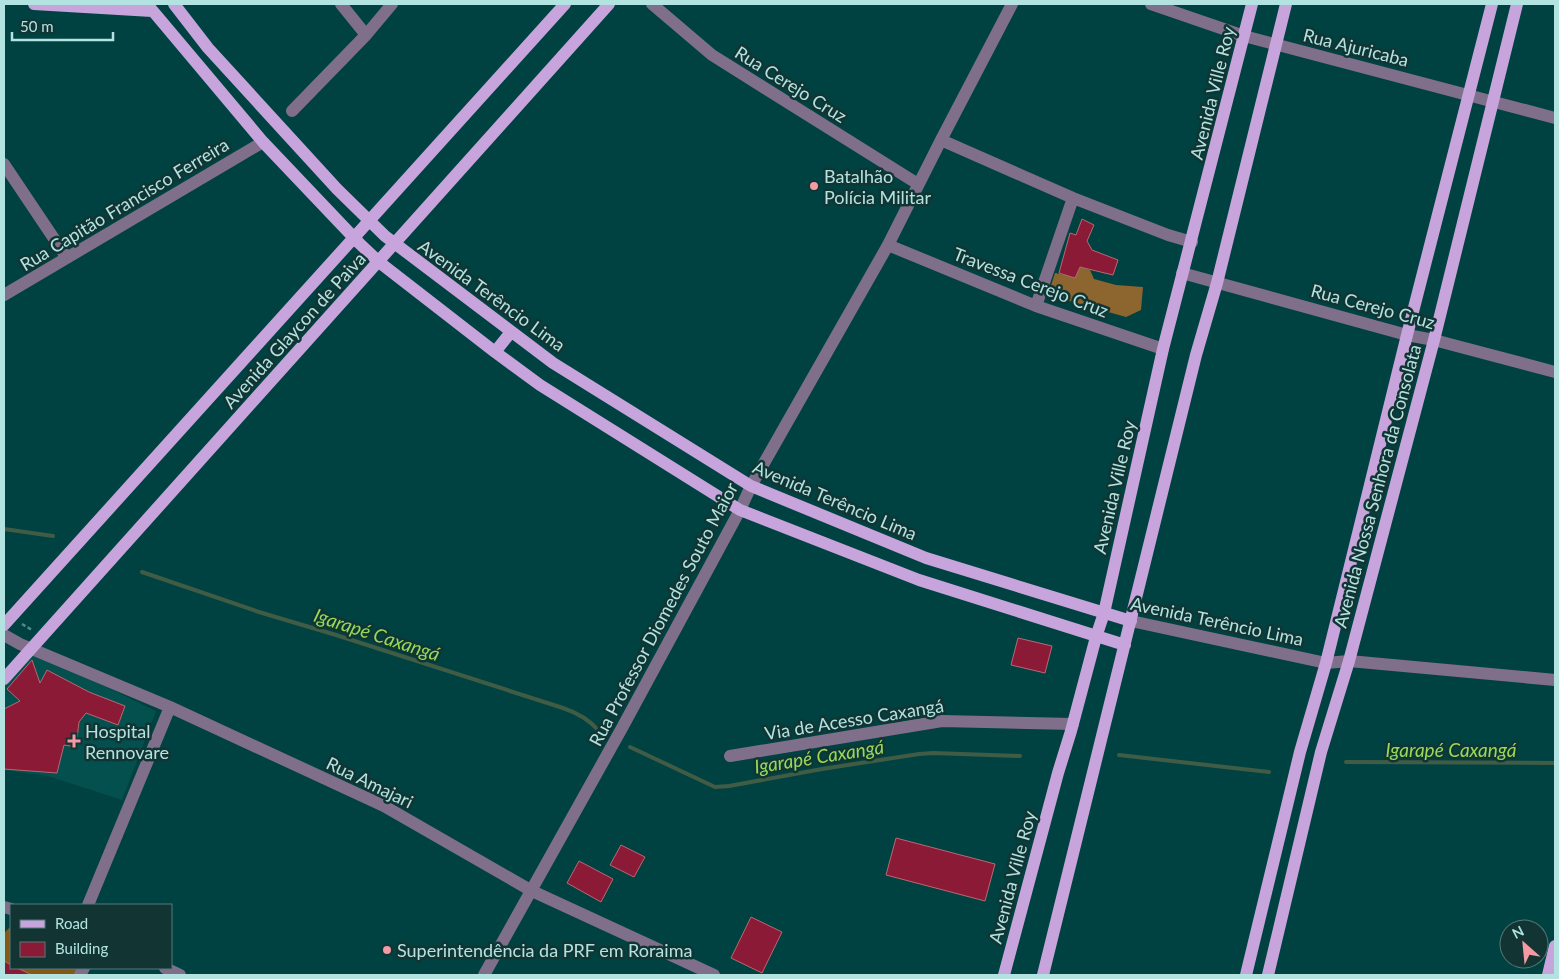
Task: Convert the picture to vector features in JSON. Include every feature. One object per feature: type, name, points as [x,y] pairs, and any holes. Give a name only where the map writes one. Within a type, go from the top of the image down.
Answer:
[{"type":"main road","points":[[34,4],[149,7],[262,142],[354,239],[379,262],[494,352],[540,385],[740,510],[919,580],[1124,645]]},
{"type":"main road","name":"Avenida Terêncio Lima","points":[[174,4],[208,48],[369,221],[394,244],[553,363],[751,486],[926,558],[1131,621]]},
{"type":"main road","name":"Avenida Glaycon de Paiva","points":[[4,625],[565,4]]},
{"type":"main road","name":"Avenida Glaycon de Paiva","points":[[4,679],[609,4]]},
{"type":"main road","name":"Avenida Ville Roy","points":[[1004,975],[1058,773],[1104,613],[1163,349],[1252,4]]},
{"type":"main road","points":[[1043,975],[1196,355],[1217,282],[1286,4]]},
{"type":"main road","name":"Avenida Nossa Senhora da Consolata","points":[[1246,975],[1300,752],[1326,663],[1407,335],[1492,4]]},
{"type":"main road","name":"Avenida Nossa Senhora da Consolata","points":[[1268,975],[1321,752],[1349,661],[1434,340],[1517,4]]},
{"type":"main road","points":[[193,61],[208,48]]},
{"type":"main road","points":[[494,352],[511,332]]},
{"type":"main road","points":[[1548,975],[1555,946]]},
{"type":"street","points":[[341,4],[366,35]]},
{"type":"street","points":[[292,111],[366,35],[392,4]]},
{"type":"street","name":"Rua Cerejo Cruz","points":[[652,4],[712,55],[918,184]]},
{"type":"street","name":"Rua Professor Diomedes Souto Maior","points":[[484,975],[609,753],[740,510],[751,486],[888,245],[940,140],[1012,4]]},
{"type":"street","name":"Rua Ajuricaba","points":[[1151,4],[1244,36],[1555,118]]},
{"type":"street","points":[[940,140],[1073,198],[1168,235],[1192,242]]},
{"type":"street","name":"Rua Capitão Francisco Ferreira","points":[[4,295],[262,142]]},
{"type":"street","points":[[4,164],[67,258]]},
{"type":"street","points":[[1036,306],[1073,198]]},
{"type":"street","name":"Travessa Cerejo Cruz","points":[[888,245],[1036,306],[1163,349]]},
{"type":"street","name":"Rua Cerejo Cruz","points":[[1182,273],[1407,335],[1434,340],[1555,372]]},
{"type":"street","name":"Avenida Terêncio Lima","points":[[1131,621],[1326,663],[1349,661],[1555,680]]},
{"type":"street","name":"Rua Amajari","points":[[4,635],[30,649],[170,708],[384,806],[532,891],[714,975]]},
{"type":"street","points":[[88,904],[170,708]]},
{"type":"street","name":"Via de Acesso Caxangá","points":[[730,756],[942,721],[1072,727]]},
{"type":"street","points":[[166,969],[180,975]]},
{"type":"path","points":[[21,623],[32,630]]},
{"type":"shaded area","points":[[1080,267],[1090,270],[1094,279],[1116,285],[1143,287],[1141,310],[1126,317],[1048,295],[1055,273],[1075,277]]},
{"type":"shaded area","name":"Hospital Rennovare","points":[[30,650],[156,711],[122,800],[48,776],[4,770],[4,679]]},
{"type":"shaded area","points":[[10,927],[10,964],[4,961],[4,933]]},
{"type":"shaded area","points":[[19,969],[78,969],[75,975],[32,975]]},
{"type":"building","points":[[1082,219],[1094,225],[1087,241],[1092,250],[1118,260],[1113,275],[1080,267],[1075,278],[1059,273],[1070,233],[1076,235]]},
{"type":"building","points":[[1018,638],[1052,646],[1045,673],[1011,665]]},
{"type":"building","points":[[32,660],[40,683],[47,670],[89,692],[125,706],[118,725],[86,713],[79,722],[76,747],[64,745],[57,773],[4,769],[4,709],[20,701],[7,689]]},
{"type":"building","points":[[896,838],[995,864],[985,901],[886,875]]},
{"type":"building","points":[[621,845],[645,857],[634,877],[610,865]]},
{"type":"building","points":[[579,861],[613,879],[601,902],[567,883]]},
{"type":"building","points":[[751,917],[782,932],[762,973],[731,958]]},
{"type":"building","points":[[4,961],[10,964],[10,969],[19,969],[32,975],[4,975]]},
{"type":"waterway","name":"Igarapé Caxangá","points":[[4,529],[53,536]]},
{"type":"waterway","name":"Igarapé Caxangá","points":[[142,572],[259,612],[563,708],[583,717],[599,731]]},
{"type":"waterway","name":"Igarapé Caxangá","points":[[630,747],[715,787],[919,754],[1020,756]]},
{"type":"waterway","name":"Igarapé Caxangá","points":[[1119,755],[1269,772]]},
{"type":"waterway","name":"Igarapé Caxangá","points":[[1346,762],[1555,763]]},
{"type":"place","name":"Batalhão Polícia Militar","points":[[814,186]]},
{"type":"place","name":"Hospital Rennovare","points":[[74,741]]},
{"type":"place","name":"Superintendência da PRF em Roraima","points":[[387,950]]}]
